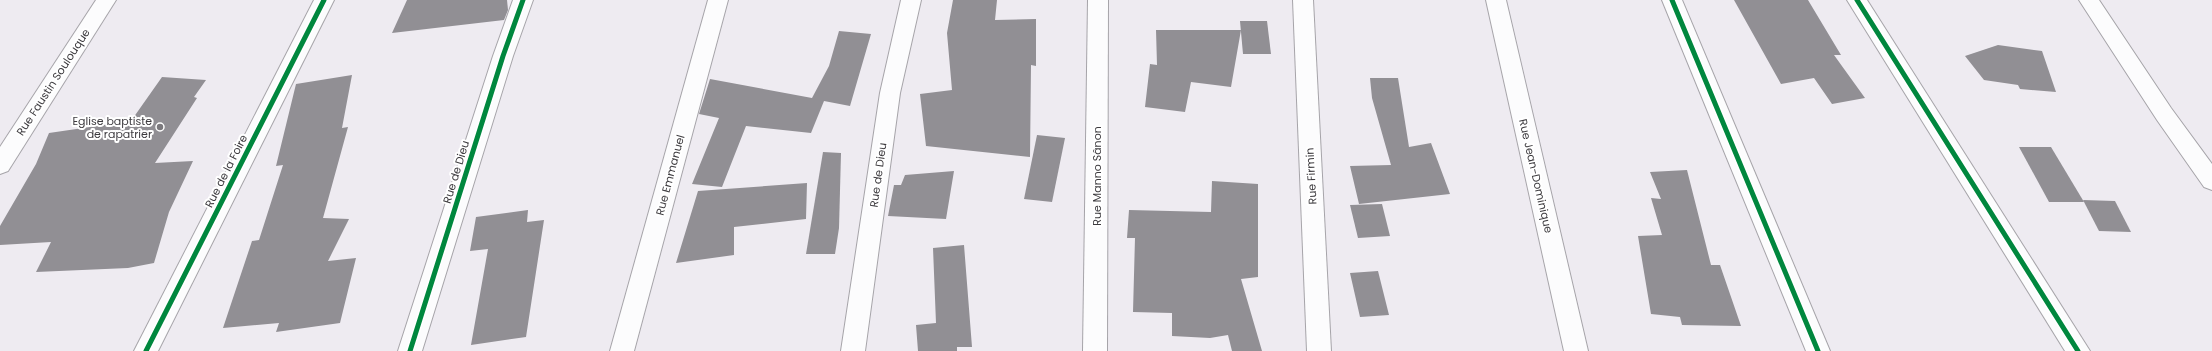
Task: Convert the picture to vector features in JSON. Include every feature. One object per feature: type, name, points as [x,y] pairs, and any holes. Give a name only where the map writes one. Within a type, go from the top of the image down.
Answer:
[{"type":"street","name":"Rue Faustin Soulouque","points":[[0,164],[106,0]]},
{"type":"street","name":"Rue de la Foire","points":[[146,351],[324,0]]},
{"type":"street","name":"Rue de Dieu","points":[[410,351],[503,56],[523,0]]},
{"type":"street","name":"Rue Emmanuel","points":[[622,351],[718,0]]},
{"type":"street","name":"Rue de Dieu","points":[[853,351],[890,93],[911,0]]},
{"type":"street","name":"Rue Manno Sânon","points":[[1096,351],[1098,0]]},
{"type":"street","name":"Rue Firmin","points":[[1302,0],[1319,351]]},
{"type":"street","name":"Rue Jean-Dominique","points":[[1496,0],[1576,351]]},
{"type":"street","points":[[1672,0],[1818,351]]},
{"type":"street","points":[[1857,0],[2078,351]]},
{"type":"street","points":[[2089,0],[2164,114],[2212,181]]},
{"type":"building","points":[[407,0],[507,0],[508,10],[504,20],[392,33]]},
{"type":"building","points":[[953,0],[997,0],[995,20],[1036,19],[1036,66],[1031,65],[1030,157],[926,146],[920,94],[952,90],[947,33]]},
{"type":"building","points":[[1734,0],[1808,0],[1841,55],[1834,55],[1865,98],[1832,104],[1814,78],[1781,84]]},
{"type":"building","points":[[1240,21],[1267,21],[1271,54],[1243,54]]},
{"type":"building","points":[[1156,30],[1241,30],[1231,87],[1191,82],[1185,112],[1145,107],[1150,64],[1157,65]]},
{"type":"building","points":[[839,31],[871,34],[850,106],[824,101],[811,133],[746,126],[722,187],[692,184],[719,118],[699,114],[710,79],[812,98],[829,66]]},
{"type":"building","points":[[1998,45],[2042,51],[2056,92],[2020,89],[2018,85],[1984,80],[1965,56]]},
{"type":"building","points":[[352,75],[342,128],[348,127],[323,218],[349,219],[328,261],[356,258],[340,323],[276,332],[279,323],[223,328],[252,241],[259,240],[283,165],[276,166],[296,84]]},
{"type":"building","points":[[162,77],[206,80],[194,97],[197,98],[155,163],[193,161],[169,212],[154,263],[128,268],[36,272],[51,242],[0,245],[0,226],[36,164],[49,133],[131,121]]},
{"type":"building","points":[[1370,78],[1398,78],[1409,147],[1431,143],[1450,194],[1359,204],[1350,166],[1391,165],[1372,98]]},
{"type":"building","points":[[1037,135],[1065,138],[1052,202],[1024,199]]},
{"type":"building","points":[[2019,147],[2051,147],[2084,202],[2049,202]]},
{"type":"building","points":[[823,152],[841,153],[839,228],[835,254],[806,254]]},
{"type":"building","points":[[1687,170],[1711,265],[1720,265],[1741,326],[1682,325],[1680,317],[1651,314],[1638,236],[1662,235],[1651,198],[1661,199],[1650,172]]},
{"type":"building","points":[[954,171],[946,219],[888,216],[894,185],[901,185],[905,175]]},
{"type":"building","points":[[1212,181],[1258,184],[1258,277],[1241,279],[1262,351],[1232,351],[1228,335],[1210,338],[1172,336],[1172,313],[1133,312],[1135,238],[1127,238],[1129,210],[1211,212]]},
{"type":"building","points":[[807,183],[806,219],[734,227],[734,255],[676,263],[698,191]]},
{"type":"building","points":[[2083,200],[2115,201],[2131,232],[2099,231]]},
{"type":"building","points":[[1382,204],[1390,236],[1358,238],[1350,205]]},
{"type":"building","points":[[528,210],[527,222],[544,220],[526,337],[471,345],[488,249],[470,251],[476,217]]},
{"type":"building","points":[[964,245],[972,347],[957,347],[957,351],[918,351],[916,325],[936,323],[933,248]]},
{"type":"building","points":[[1378,271],[1389,315],[1360,317],[1350,273]]},
{"type":"cycle path","points":[[146,351],[324,0]]},
{"type":"cycle path","points":[[410,351],[503,56],[523,0]]},
{"type":"cycle path","points":[[1672,0],[1818,351]]},
{"type":"cycle path","points":[[1857,0],[2078,351]]},
{"type":"place","name":"Eglise baptiste de rapatrier","points":[[160,127]]}]
